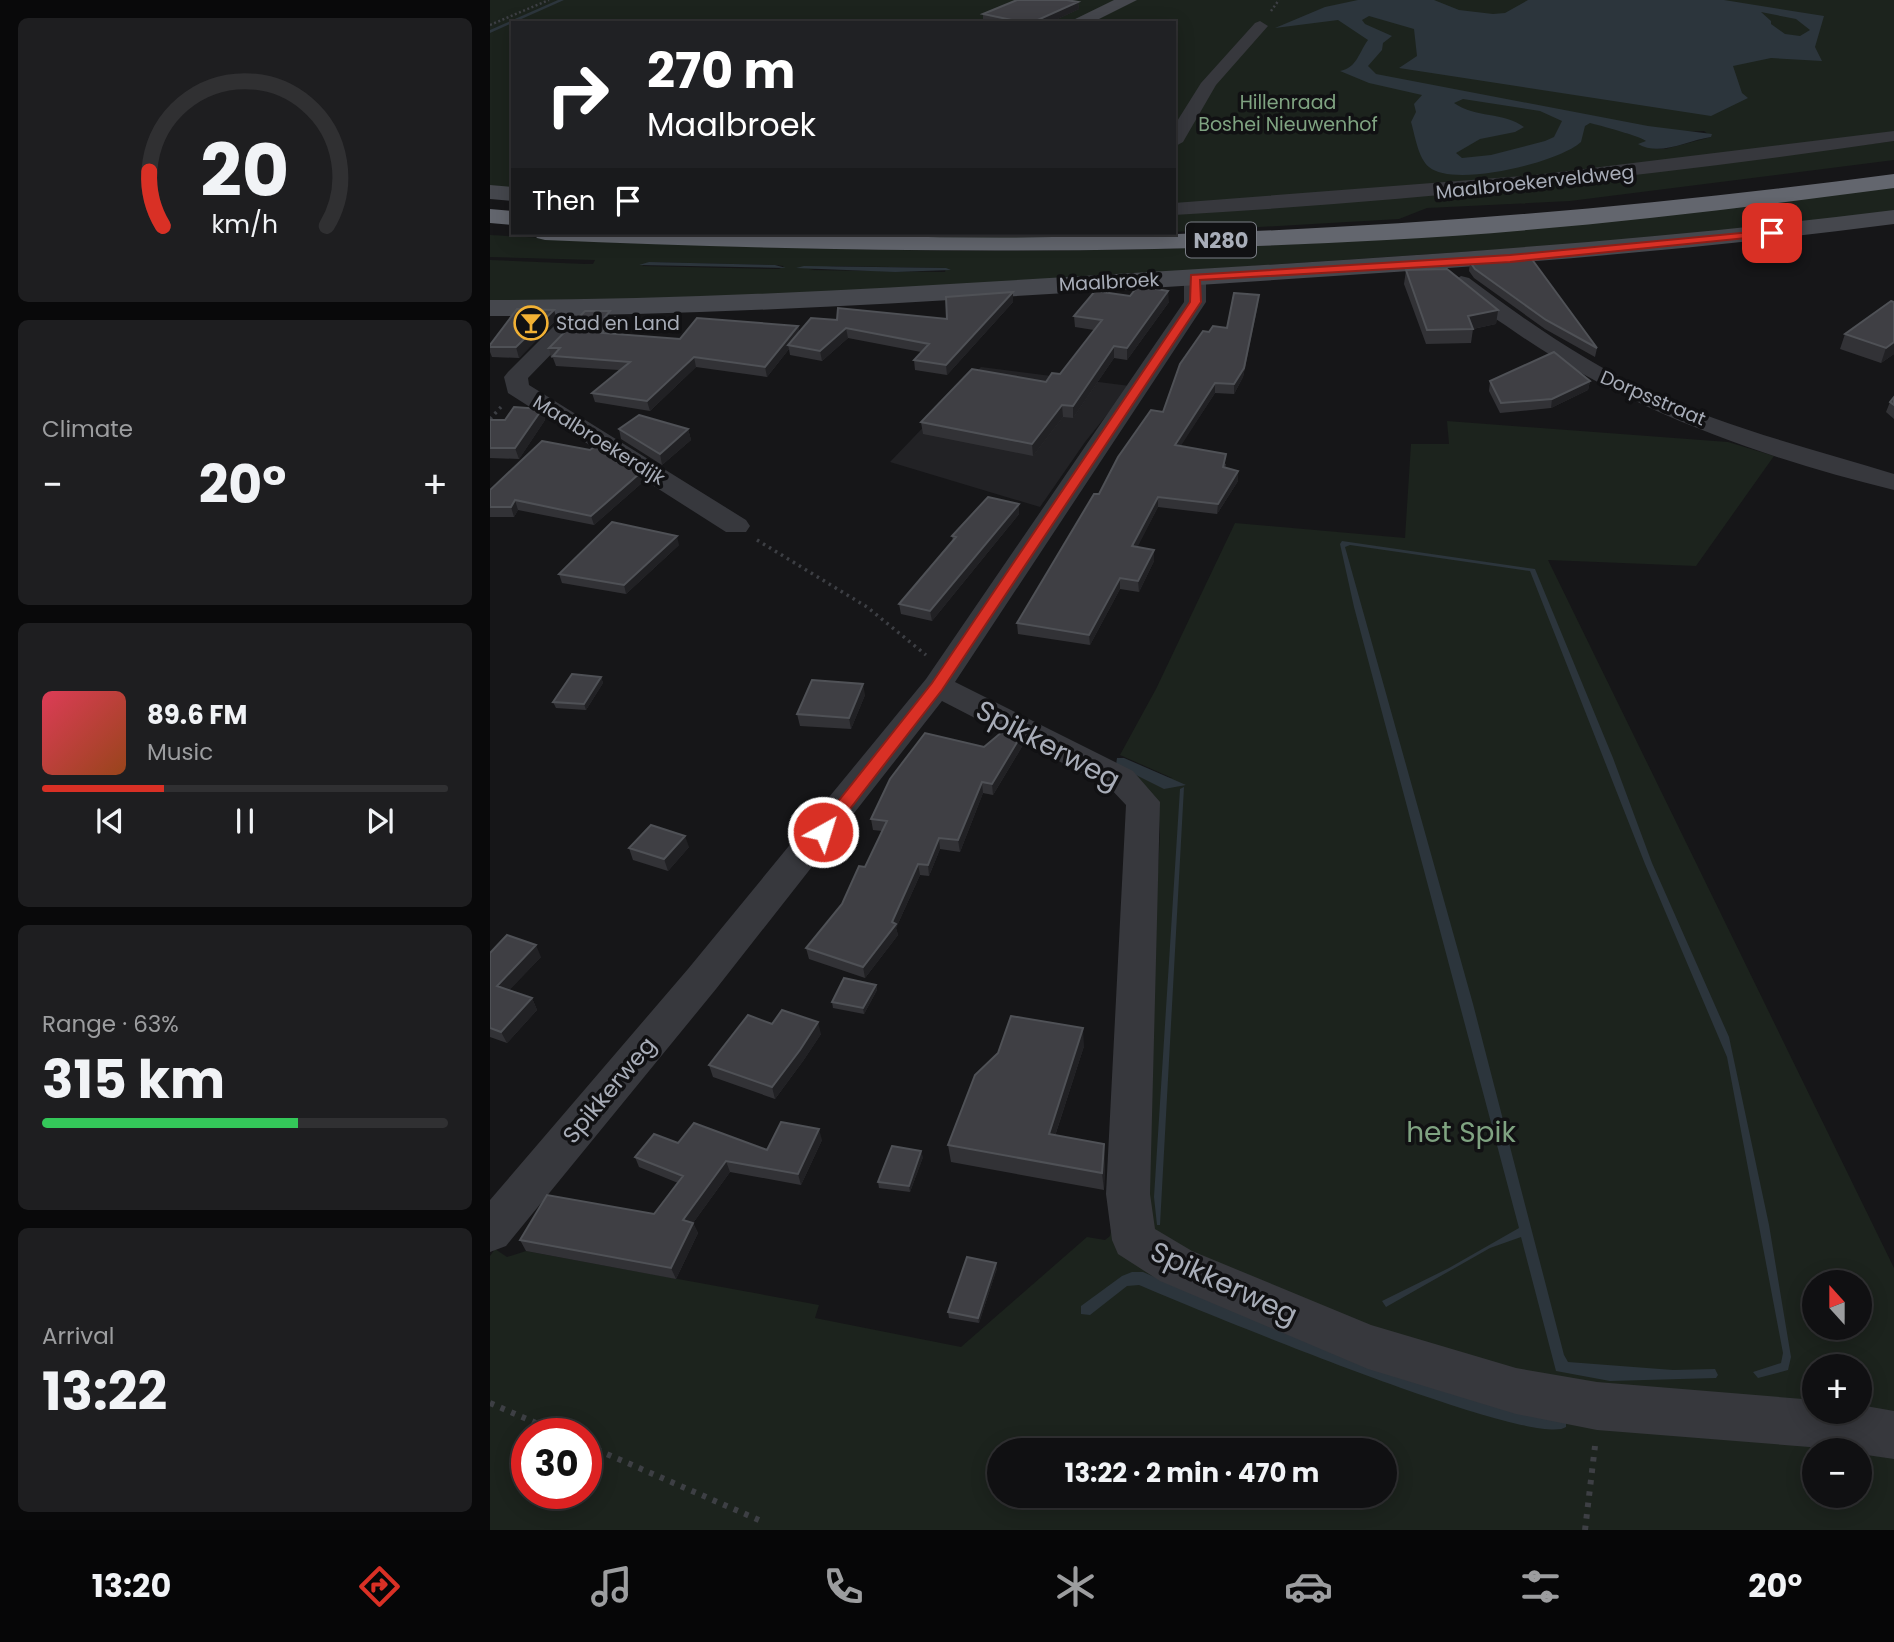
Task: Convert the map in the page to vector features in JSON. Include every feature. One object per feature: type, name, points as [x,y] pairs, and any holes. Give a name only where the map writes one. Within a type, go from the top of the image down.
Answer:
[{"type":"highway","name":"N280","points":[[1176,229],[1533,210],[1659,198],[1894,168]]},
{"type":"highway","name":"N280","points":[[606,235],[881,244],[1244,239],[1552,220],[1738,202],[1894,181]]},
{"type":"highway","points":[[490,216],[511,218]]},
{"type":"highway","points":[[490,229],[511,231]]},
{"type":"street","points":[[1081,21],[1128,0]]},
{"type":"street","points":[[1176,139],[1209,83],[1260,26]]},
{"type":"street","name":"Maalbroekerveldweg","points":[[1176,209],[1445,192],[1728,160],[1894,136]]},
{"type":"street","points":[[490,192],[511,194]]},
{"type":"street","name":"Maalbroek","points":[[490,308],[584,309],[757,304],[1437,263],[1702,242],[1894,217]]},
{"type":"street","name":"Dorpsstraat","points":[[1437,263],[1517,326],[1573,362],[1643,398],[1716,425],[1894,482]]},
{"type":"street","name":"Spikkerweg","points":[[490,1231],[702,979],[942,677],[1195,302],[1195,277]]},
{"type":"street","name":"Maalbroekerdijk","points":[[584,309],[516,377],[517,387],[736,526]]},
{"type":"street","name":"Spikkerweg","points":[[942,677],[1121,779],[1143,802],[1128,1194],[1134,1240],[1176,1266],[1368,1347],[1516,1391],[1597,1406],[1846,1427],[1894,1435]]},
{"type":"path","points":[[490,25],[549,0]]},
{"type":"path","points":[[736,526],[835,588],[942,677]]},
{"type":"path","points":[[490,1403],[524,1418]]},
{"type":"path","points":[[1585,1530],[1594,1462],[1597,1406]]},
{"type":"path","points":[[602,1452],[759,1520]]},
{"type":"shaded area","points":[[1358,0],[1434,0],[1459,10],[1493,14],[1505,13],[1528,0],[1724,0],[1824,16],[1815,47],[1822,61],[1771,58],[1733,66],[1742,93],[1748,98],[1711,116],[1399,68],[1417,56],[1414,29],[1369,16],[1362,20],[1365,24],[1392,36],[1383,43],[1382,50],[1368,66],[1376,74],[1648,126],[1712,134],[1711,137],[1655,149],[1638,144],[1646,141],[1637,137],[1590,123],[1585,126],[1581,142],[1551,158],[1482,174],[1441,173],[1429,167],[1422,158],[1411,122],[1416,112],[1414,104],[1422,95],[1369,83],[1340,71],[1354,63],[1368,40],[1338,20],[1275,28],[1325,7]],"holes":[[[1761,12],[1796,19],[1810,30],[1800,36],[1785,34]],[[1463,99],[1540,111],[1562,121],[1554,137],[1545,141],[1491,155],[1462,158],[1456,153],[1480,139],[1515,132],[1524,127],[1508,119],[1471,111],[1454,103]]]},
{"type":"shaded area","points":[[649,262],[775,265],[786,268],[639,265]]},
{"type":"shaded area","points":[[804,266],[951,270],[895,272],[796,268]]},
{"type":"shaded area","points":[[981,367],[1130,386],[1085,442],[1040,507],[890,462]]},
{"type":"shaded area","points":[[1342,541],[1535,569],[1613,758],[1652,863],[1729,1037],[1769,1225],[1791,1357],[1788,1370],[1758,1378],[1753,1372],[1781,1363],[1783,1353],[1727,1057],[1645,864],[1530,571],[1350,545],[1345,547],[1473,1004],[1564,1355],[1568,1362],[1673,1370],[1715,1369],[1718,1375],[1716,1378],[1610,1381],[1556,1371],[1521,1237],[1490,1248],[1386,1307],[1382,1301],[1449,1268],[1519,1228],[1354,607],[1340,544]]},
{"type":"shaded area","points":[[1117,758],[1124,758],[1186,785],[1164,789],[1116,765]]},
{"type":"shaded area","points":[[1184,787],[1160,1225],[1157,1225],[1154,1197],[1180,789]]},
{"type":"shaded area","points":[[1143,1272],[1243,1315],[1566,1423],[1566,1427],[1541,1428],[1493,1418],[1431,1398],[1289,1346],[1139,1285],[1127,1286],[1090,1315],[1081,1314],[1081,1306],[1122,1276]]},
{"type":"green space","name":"Hillenraad Boshei Nieuwenhof","points":[[490,0],[1894,0],[1894,134],[1626,175],[1894,141],[1894,160],[1570,201],[1427,208],[1399,219],[1176,232],[1176,21],[511,21],[511,189],[490,188]],"holes":[[[1654,127],[1678,132],[1704,131],[1711,137],[1665,149],[1651,148],[1645,138],[1626,133]]]},
{"type":"green space","points":[[1894,186],[1894,211],[1659,239],[740,300],[490,302],[490,260],[593,264],[595,260],[490,257],[490,235],[863,250],[1237,247],[1537,228]],"holes":[[[649,262],[775,265],[784,266],[779,269],[642,266]],[[833,266],[946,268],[945,272],[809,270]]]},
{"type":"green space","points":[[900,235],[1134,235],[957,245]]},
{"type":"green space","name":"het Spik","points":[[1447,421],[1728,442],[1774,456],[1696,566],[1548,560],[1894,1268],[1894,1530],[490,1530],[490,1256],[495,1249],[507,1257],[526,1251],[819,1305],[815,1318],[961,1347],[1087,1237],[1105,1240],[1110,1236],[1151,1002],[1160,834],[1159,816],[1114,768],[1172,778],[1120,755],[1156,689],[1235,523],[1405,538],[1411,444],[1449,444]]},
{"type":"building","points":[[1017,0],[1078,2],[1035,21],[1016,21],[983,14]]},
{"type":"building","points":[[1531,258],[1597,348],[1546,320],[1475,269],[1470,262]]},
{"type":"building","points":[[1447,269],[1498,310],[1468,316],[1473,329],[1427,330],[1406,270]]},
{"type":"building","points":[[1138,286],[1168,291],[1127,348],[1114,346],[1073,406],[1062,405],[1032,444],[921,422],[972,369],[1046,382],[1052,373],[1060,374],[1102,320],[1074,316],[1095,291],[1130,296]]},
{"type":"building","points":[[1013,292],[946,365],[914,360],[929,344],[846,328],[820,351],[788,345],[811,318],[837,320],[838,308],[947,319],[946,297]]},
{"type":"building","points":[[1234,293],[1259,295],[1244,368],[1234,384],[1215,383],[1175,445],[1226,454],[1223,467],[1238,471],[1218,504],[1158,497],[1132,546],[1154,550],[1138,581],[1120,578],[1089,635],[1017,623],[1094,494],[1099,494],[1118,457],[1151,410],[1163,412],[1180,364],[1203,331],[1209,332],[1213,326],[1227,328]]},
{"type":"building","points":[[1891,301],[1894,302],[1894,342],[1886,348],[1845,334]]},
{"type":"building","points":[[517,309],[554,310],[516,347],[490,347],[490,345]]},
{"type":"building","points":[[585,311],[610,311],[605,317],[616,317],[602,333],[680,339],[697,318],[798,326],[765,367],[694,357],[647,401],[592,393],[630,362],[553,356],[560,348],[549,348]]},
{"type":"building","points":[[1554,352],[1590,381],[1552,399],[1501,403],[1490,381]]},
{"type":"building","points":[[514,407],[542,409],[515,448],[490,448],[490,420],[505,420]]},
{"type":"building","points":[[639,415],[688,429],[660,454],[619,429]]},
{"type":"building","points":[[542,441],[590,450],[597,445],[640,473],[591,516],[515,500],[511,507],[490,507],[490,490]]},
{"type":"building","points":[[988,497],[1019,504],[930,611],[899,604],[956,537],[952,536]]},
{"type":"building","points":[[612,522],[677,536],[624,585],[559,574]]},
{"type":"building","points":[[572,674],[601,677],[584,704],[553,702]]},
{"type":"building","points":[[812,680],[863,684],[849,718],[797,714]]},
{"type":"building","points":[[1008,727],[1022,734],[992,784],[982,782],[958,840],[939,838],[928,865],[918,864],[892,922],[896,924],[863,967],[806,948],[842,904],[859,866],[865,867],[887,821],[871,819],[890,779],[925,733],[984,747]]},
{"type":"building","points":[[651,825],[685,836],[664,859],[629,848]]},
{"type":"building","points":[[507,935],[536,945],[497,986],[532,998],[501,1032],[490,1028],[490,953]]},
{"type":"building","points":[[844,978],[876,985],[863,1008],[832,1002]]},
{"type":"building","points":[[782,1010],[818,1022],[772,1087],[709,1065],[748,1015],[772,1024]]},
{"type":"building","points":[[1011,1016],[1083,1028],[1049,1134],[1104,1144],[1102,1173],[948,1145],[975,1075],[998,1053]]},
{"type":"building","points":[[781,1122],[819,1129],[798,1174],[726,1161],[683,1220],[693,1223],[671,1268],[520,1240],[547,1195],[654,1214],[683,1176],[635,1157],[654,1134],[678,1143],[694,1123],[767,1150]]},
{"type":"building","points":[[892,1146],[921,1151],[909,1186],[878,1182]]},
{"type":"building","points":[[967,1257],[996,1263],[978,1318],[948,1312]]},
{"type":"waterway","points":[[515,21],[562,0]]},
{"type":"waterway","points":[[490,32],[511,23]]},
{"type":"place","name":"Stad en Land","points":[[531,323]]},
{"type":"route","points":[[823,832],[937,686],[1195,302],[1195,277],[1582,253],[1772,233]]}]
